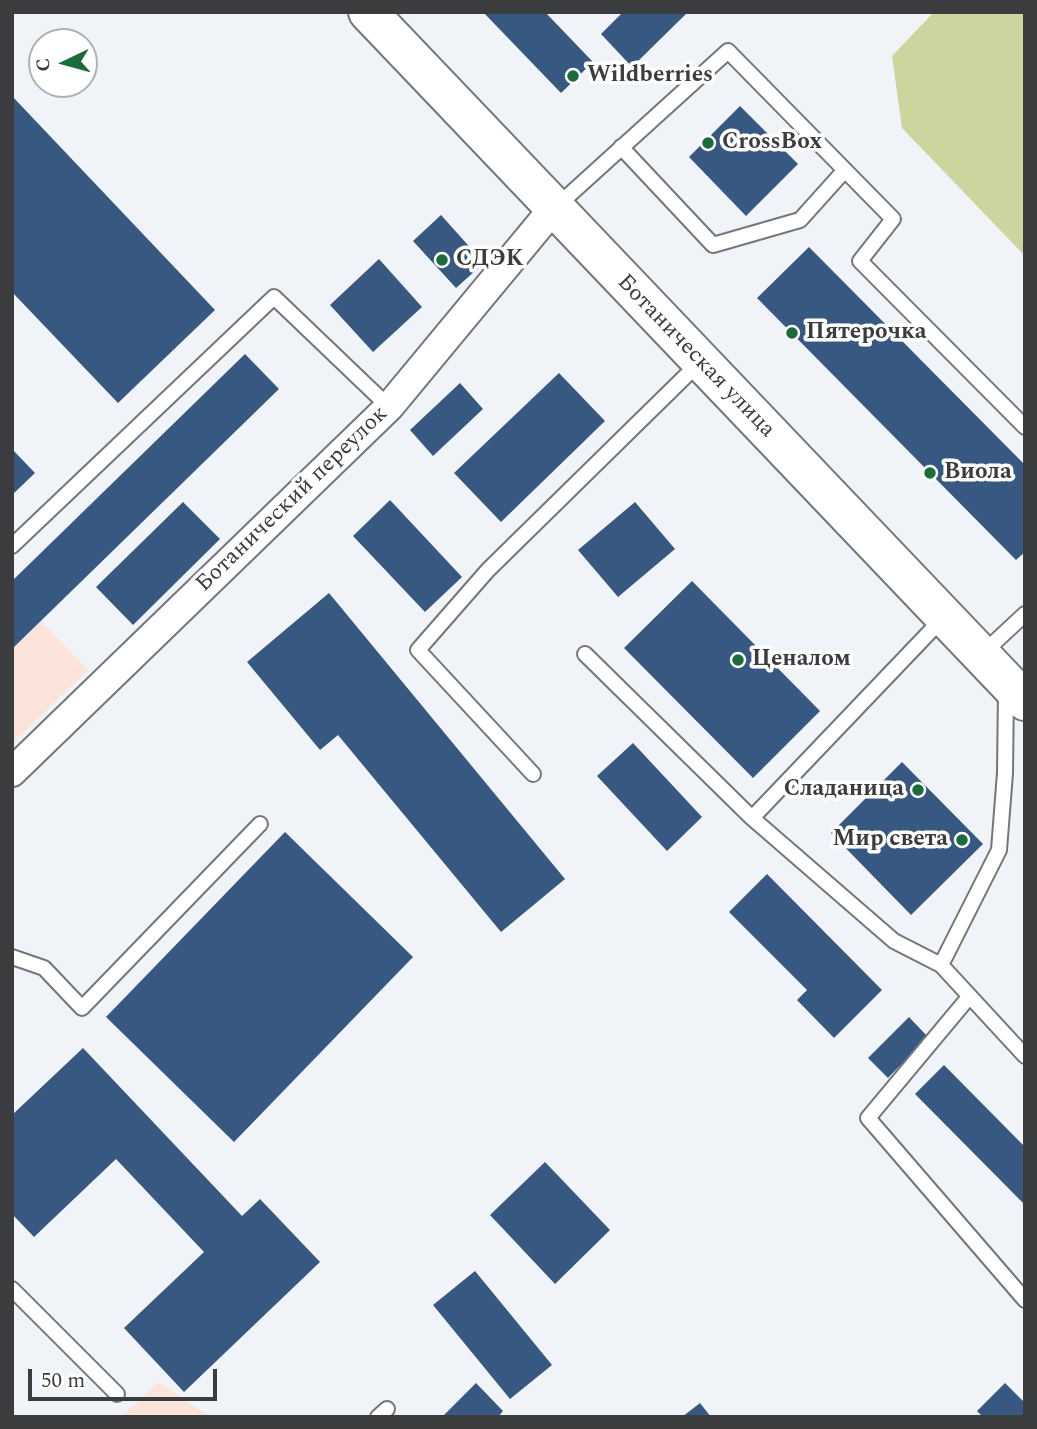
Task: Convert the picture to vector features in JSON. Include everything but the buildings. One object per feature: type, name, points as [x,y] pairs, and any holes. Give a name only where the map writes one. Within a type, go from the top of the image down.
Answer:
[{"type":"street","name":"Ботаническая улица","points":[[368,12],[1004,679]]},
{"type":"street","name":"Ботанический переулок","points":[[12,772],[389,407],[554,209]]},
{"type":"lane","points":[[554,209],[728,51],[893,219],[860,261],[1025,427]]},
{"type":"lane","points":[[621,147],[713,245],[800,220],[845,170]]},
{"type":"lane","points":[[12,546],[274,297],[389,407]]},
{"type":"lane","points":[[533,774],[418,650],[488,570],[700,362]]},
{"type":"lane","points":[[941,965],[999,850],[1005,774],[1004,679],[1025,614]]},
{"type":"lane","points":[[752,818],[944,617]]},
{"type":"lane","points":[[585,654],[752,818],[894,941],[941,965],[1025,1056]]},
{"type":"lane","points":[[12,957],[44,968],[82,1008],[260,824]]},
{"type":"lane","points":[[969,997],[868,1118],[1025,1300]]},
{"type":"lane","points":[[12,1289],[117,1394]]},
{"type":"shaded area","points":[[41,621],[88,670],[12,744],[12,649]]},
{"type":"shaded area","points":[[158,1382],[211,1417],[121,1417]]},
{"type":"green space","points":[[934,12],[1025,12],[1025,256],[902,128],[892,56]]},
{"type":"place","name":"Wildberries","points":[[573,76]]},
{"type":"place","name":"CrossBox","points":[[708,143]]},
{"type":"place","name":"СДЭК","points":[[442,260]]},
{"type":"place","name":"Пятерочка","points":[[792,333]]},
{"type":"place","name":"Виола","points":[[930,473]]},
{"type":"place","name":"Ценалом","points":[[738,660]]},
{"type":"place","name":"Сладаница","points":[[918,790]]},
{"type":"place","name":"Мир света","points":[[962,840]]}]
